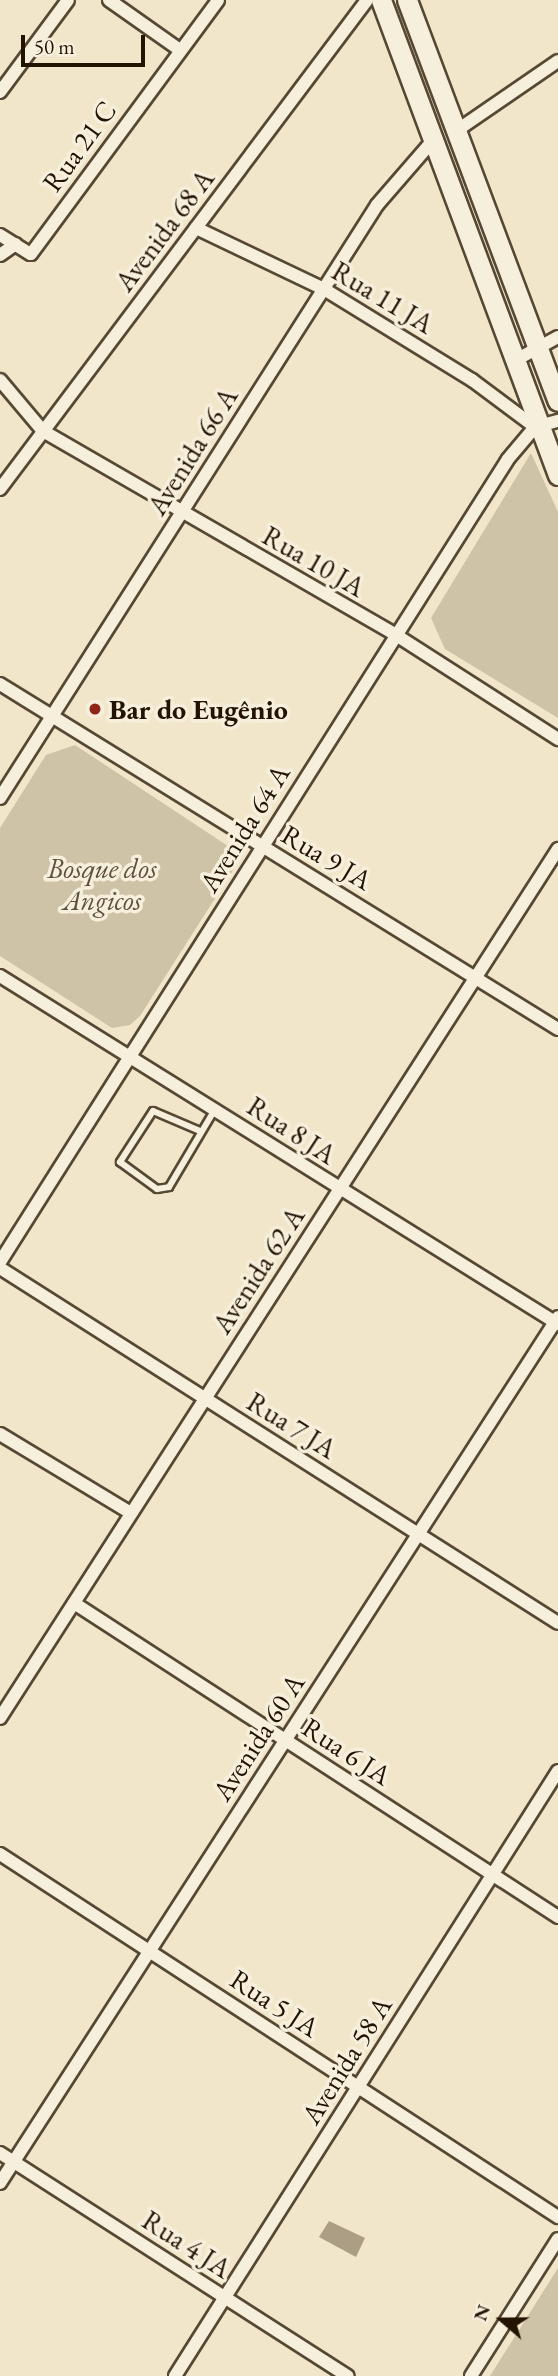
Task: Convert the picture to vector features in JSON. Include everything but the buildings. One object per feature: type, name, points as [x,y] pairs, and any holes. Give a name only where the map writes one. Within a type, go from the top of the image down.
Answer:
[{"type":"main road","points":[[381,0],[435,138],[536,426],[558,475]]},
{"type":"main road","points":[[407,0],[459,129],[536,352],[558,401]]},
{"type":"street","points":[[0,92],[68,0]]},
{"type":"street","points":[[109,0],[180,50]]},
{"type":"street","name":"Rua 21 C","points":[[16,244],[31,254],[218,0]]},
{"type":"street","name":"Avenida 68 A","points":[[0,489],[367,0]]},
{"type":"street","points":[[459,129],[558,61]]},
{"type":"street","name":"Avenida 66 A","points":[[0,798],[377,205],[435,138]]},
{"type":"street","name":"Rua 11 JA","points":[[196,228],[324,289],[472,380],[536,426]]},
{"type":"street","points":[[0,235],[16,244],[0,255]]},
{"type":"street","points":[[514,361],[536,352],[558,337]]},
{"type":"street","name":"Rua 10 JA","points":[[0,380],[43,431],[181,514],[396,635],[558,739]]},
{"type":"street","points":[[536,426],[558,421]]},
{"type":"street","name":"Avenida 64 A","points":[[0,1262],[508,459],[536,426]]},
{"type":"street","name":"Rua 9 JA","points":[[0,684],[476,975],[558,1029]]},
{"type":"street","name":"Avenida 62 A","points":[[0,1718],[558,849]]},
{"type":"street","name":"Rua 8 JA","points":[[0,976],[127,1058],[215,1109],[339,1189],[557,1321]]},
{"type":"street","name":"Rua 7 JA","points":[[0,1268],[558,1623]]},
{"type":"street","name":"Avenida 60 A","points":[[0,2183],[557,1321]]},
{"type":"street","points":[[0,1434],[131,1513]]},
{"type":"street","name":"Rua 6 JA","points":[[74,1603],[558,1917]]},
{"type":"street","name":"Avenida 58 A","points":[[175,2376],[558,1770]]},
{"type":"street","name":"Rua 5 JA","points":[[0,1854],[558,2217]]},
{"type":"street","name":"Rua 4 JA","points":[[0,2153],[348,2376]]},
{"type":"street","points":[[471,2376],[558,2239]]},
{"type":"lane","points":[[200,1131],[153,1111],[120,1162],[163,1190],[196,1147],[200,1131],[215,1109]]},
{"type":"green space","points":[[531,453],[558,512],[558,718],[445,649],[431,618]]},
{"type":"green space","name":"Bosque dos Angicos","points":[[75,745],[234,850],[235,867],[140,1016],[130,1025],[112,1028],[0,956],[0,828],[46,755]]},
{"type":"green space","points":[[558,2268],[558,2376],[490,2376]]},
{"type":"shaded area","points":[[329,2221],[365,2238],[356,2257],[319,2237]]},
{"type":"place","name":"Bar do Eugênio","points":[[95,709]]}]
